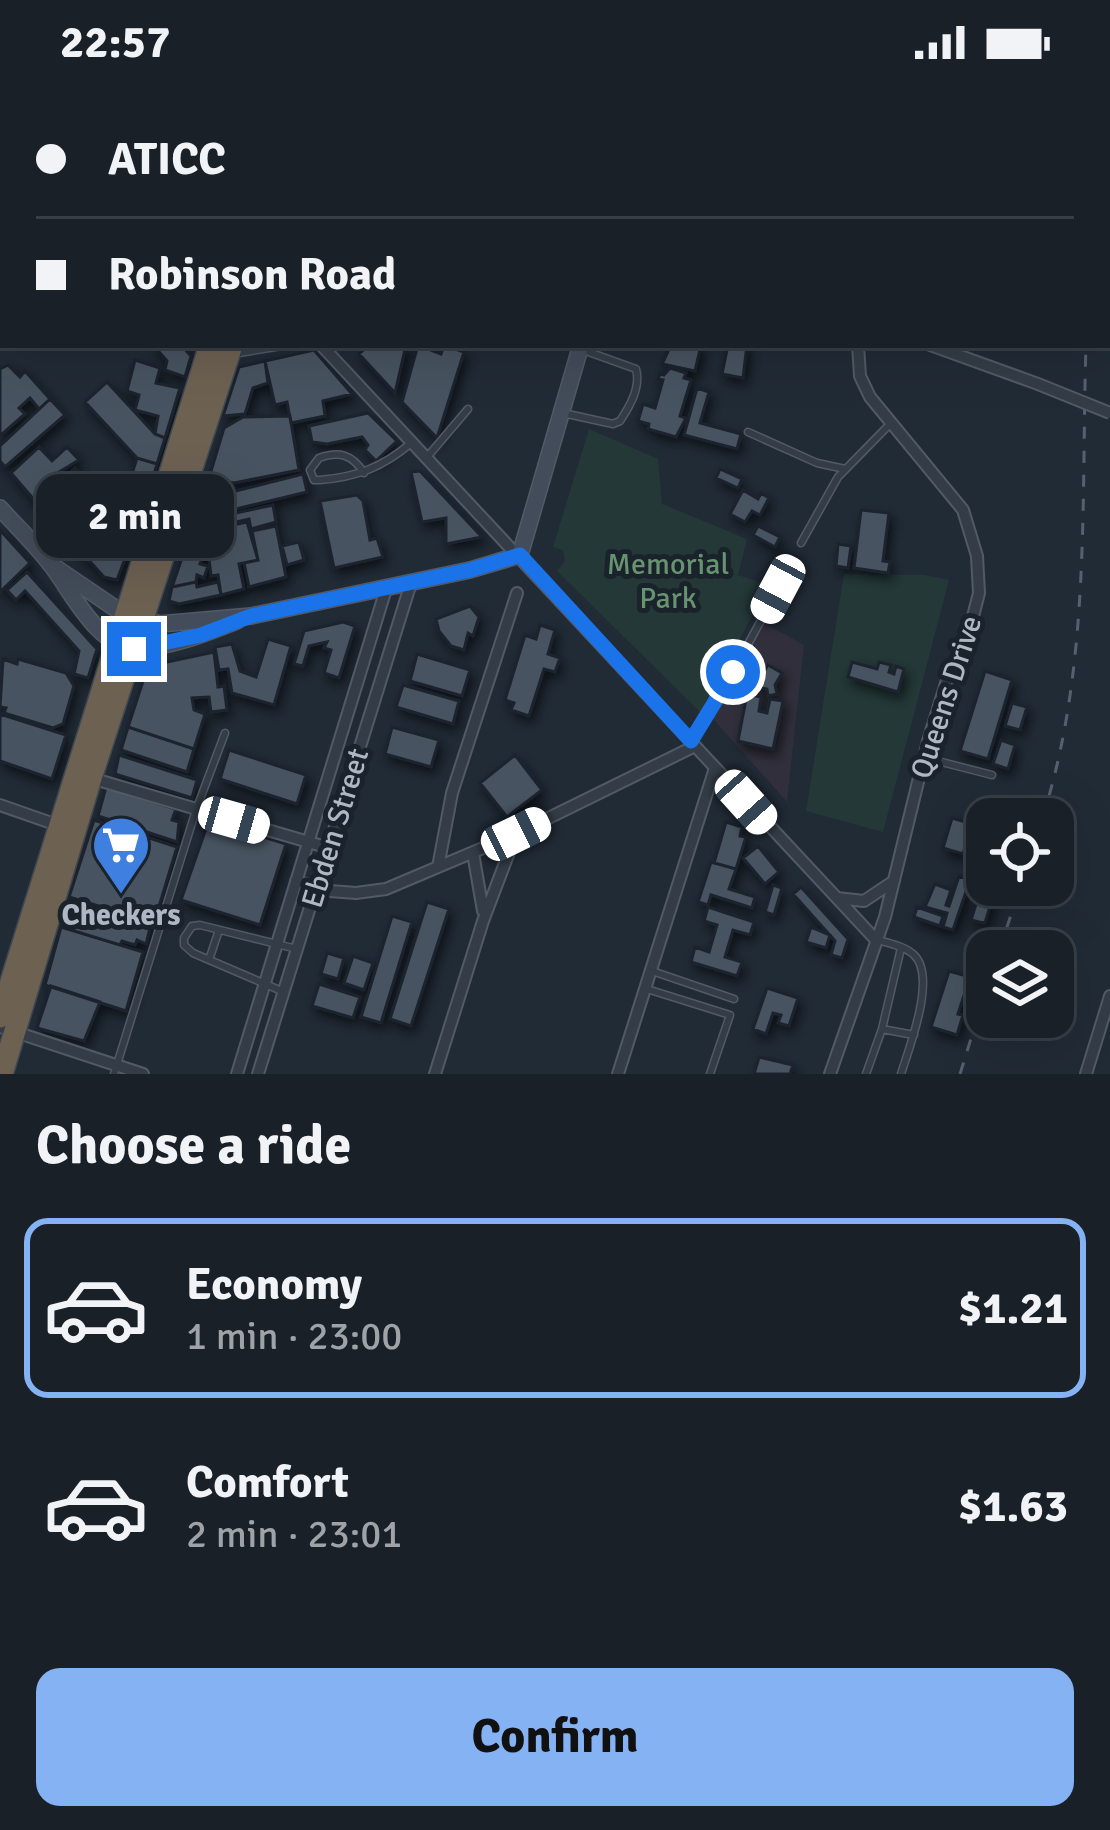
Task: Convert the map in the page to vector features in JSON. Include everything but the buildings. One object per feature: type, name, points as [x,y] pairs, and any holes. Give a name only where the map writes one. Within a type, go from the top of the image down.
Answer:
[{"type":"highway","points":[[2,1074],[5,1026],[60,826],[224,348]]},
{"type":"highway","points":[[5,1026],[92,778],[125,645]]},
{"type":"street","points":[[324,348],[876,940]]},
{"type":"street","points":[[520,555],[580,348]]},
{"type":"street","name":"Queens Drive","points":[[830,1074],[894,881],[947,680],[979,593],[977,556],[963,510],[864,388],[858,348]]},
{"type":"street","points":[[938,348],[1110,413]]},
{"type":"street","points":[[0,508],[52,566],[78,607],[125,645],[201,635],[251,616],[520,555]]},
{"type":"street","points":[[52,566],[134,618],[251,616]]},
{"type":"street","name":"Ebden Street","points":[[258,1074],[411,583]]},
{"type":"street","name":"Ebden Street","points":[[237,1074],[386,589]]},
{"type":"street","points":[[438,866],[446,812],[517,593]]},
{"type":"street","points":[[296,881],[316,888],[371,892],[516,834],[693,743]]},
{"type":"street","points":[[618,1074],[715,768]]},
{"type":"street","points":[[92,778],[328,848]]},
{"type":"street","points":[[0,805],[60,826]]},
{"type":"street","points":[[436,1074],[483,921],[516,834]]},
{"type":"street","points":[[473,853],[481,881],[483,921]]},
{"type":"street","points":[[834,897],[864,901],[894,881]]},
{"type":"street","points":[[1086,1074],[1110,996]]},
{"type":"street","points":[[5,1026],[116,1070],[143,1074]]},
{"type":"street","points":[[248,1039],[268,1044]]},
{"type":"street","points":[[1095,1044],[1110,1049]]},
{"type":"lane","points":[[561,413],[613,424],[620,421],[639,379],[636,369],[583,348]]},
{"type":"lane","points":[[425,458],[468,409]]},
{"type":"lane","points":[[800,544],[844,469],[890,424]]},
{"type":"lane","points":[[748,432],[817,463],[844,469]]},
{"type":"lane","points":[[364,473],[352,458],[341,454],[319,458],[310,470],[314,480],[320,481],[364,473],[384,465],[411,443]]},
{"type":"lane","points":[[693,743],[778,589]]},
{"type":"lane","points":[[116,1070],[196,810],[225,733]]},
{"type":"lane","points":[[923,758],[992,776]]},
{"type":"lane","points":[[284,992],[208,959],[186,947],[184,938],[194,925],[297,950]]},
{"type":"lane","points":[[208,959],[219,930]]},
{"type":"lane","points":[[876,940],[914,955],[920,968],[921,1002],[901,1074]]},
{"type":"lane","points":[[866,1074],[882,1030],[901,948]]},
{"type":"lane","points":[[649,970],[734,999]]},
{"type":"lane","points":[[643,988],[730,1015],[710,1074]]},
{"type":"lane","points":[[882,1030],[914,1035]]},
{"type":"shaded area","points":[[764,623],[804,645],[787,802],[713,719]]},
{"type":"green space","name":"Memorial Park","points":[[589,429],[658,459],[662,504],[747,539],[738,575],[769,585],[700,712],[557,571],[565,561],[563,550],[553,547]]},
{"type":"green space","points":[[844,574],[949,580],[883,832],[806,811]]},
{"type":"railway","points":[[1048,798],[1069,703],[1076,644],[1086,348]]},
{"type":"railway","points":[[1006,930],[1014,906]]},
{"type":"railway","points":[[960,1074],[971,1038]]},
{"type":"place","name":"Checkers","points":[[121,896]]},
{"type":"route","points":[[134,649],[201,635],[251,616],[520,555],[691,741],[733,672]]}]
